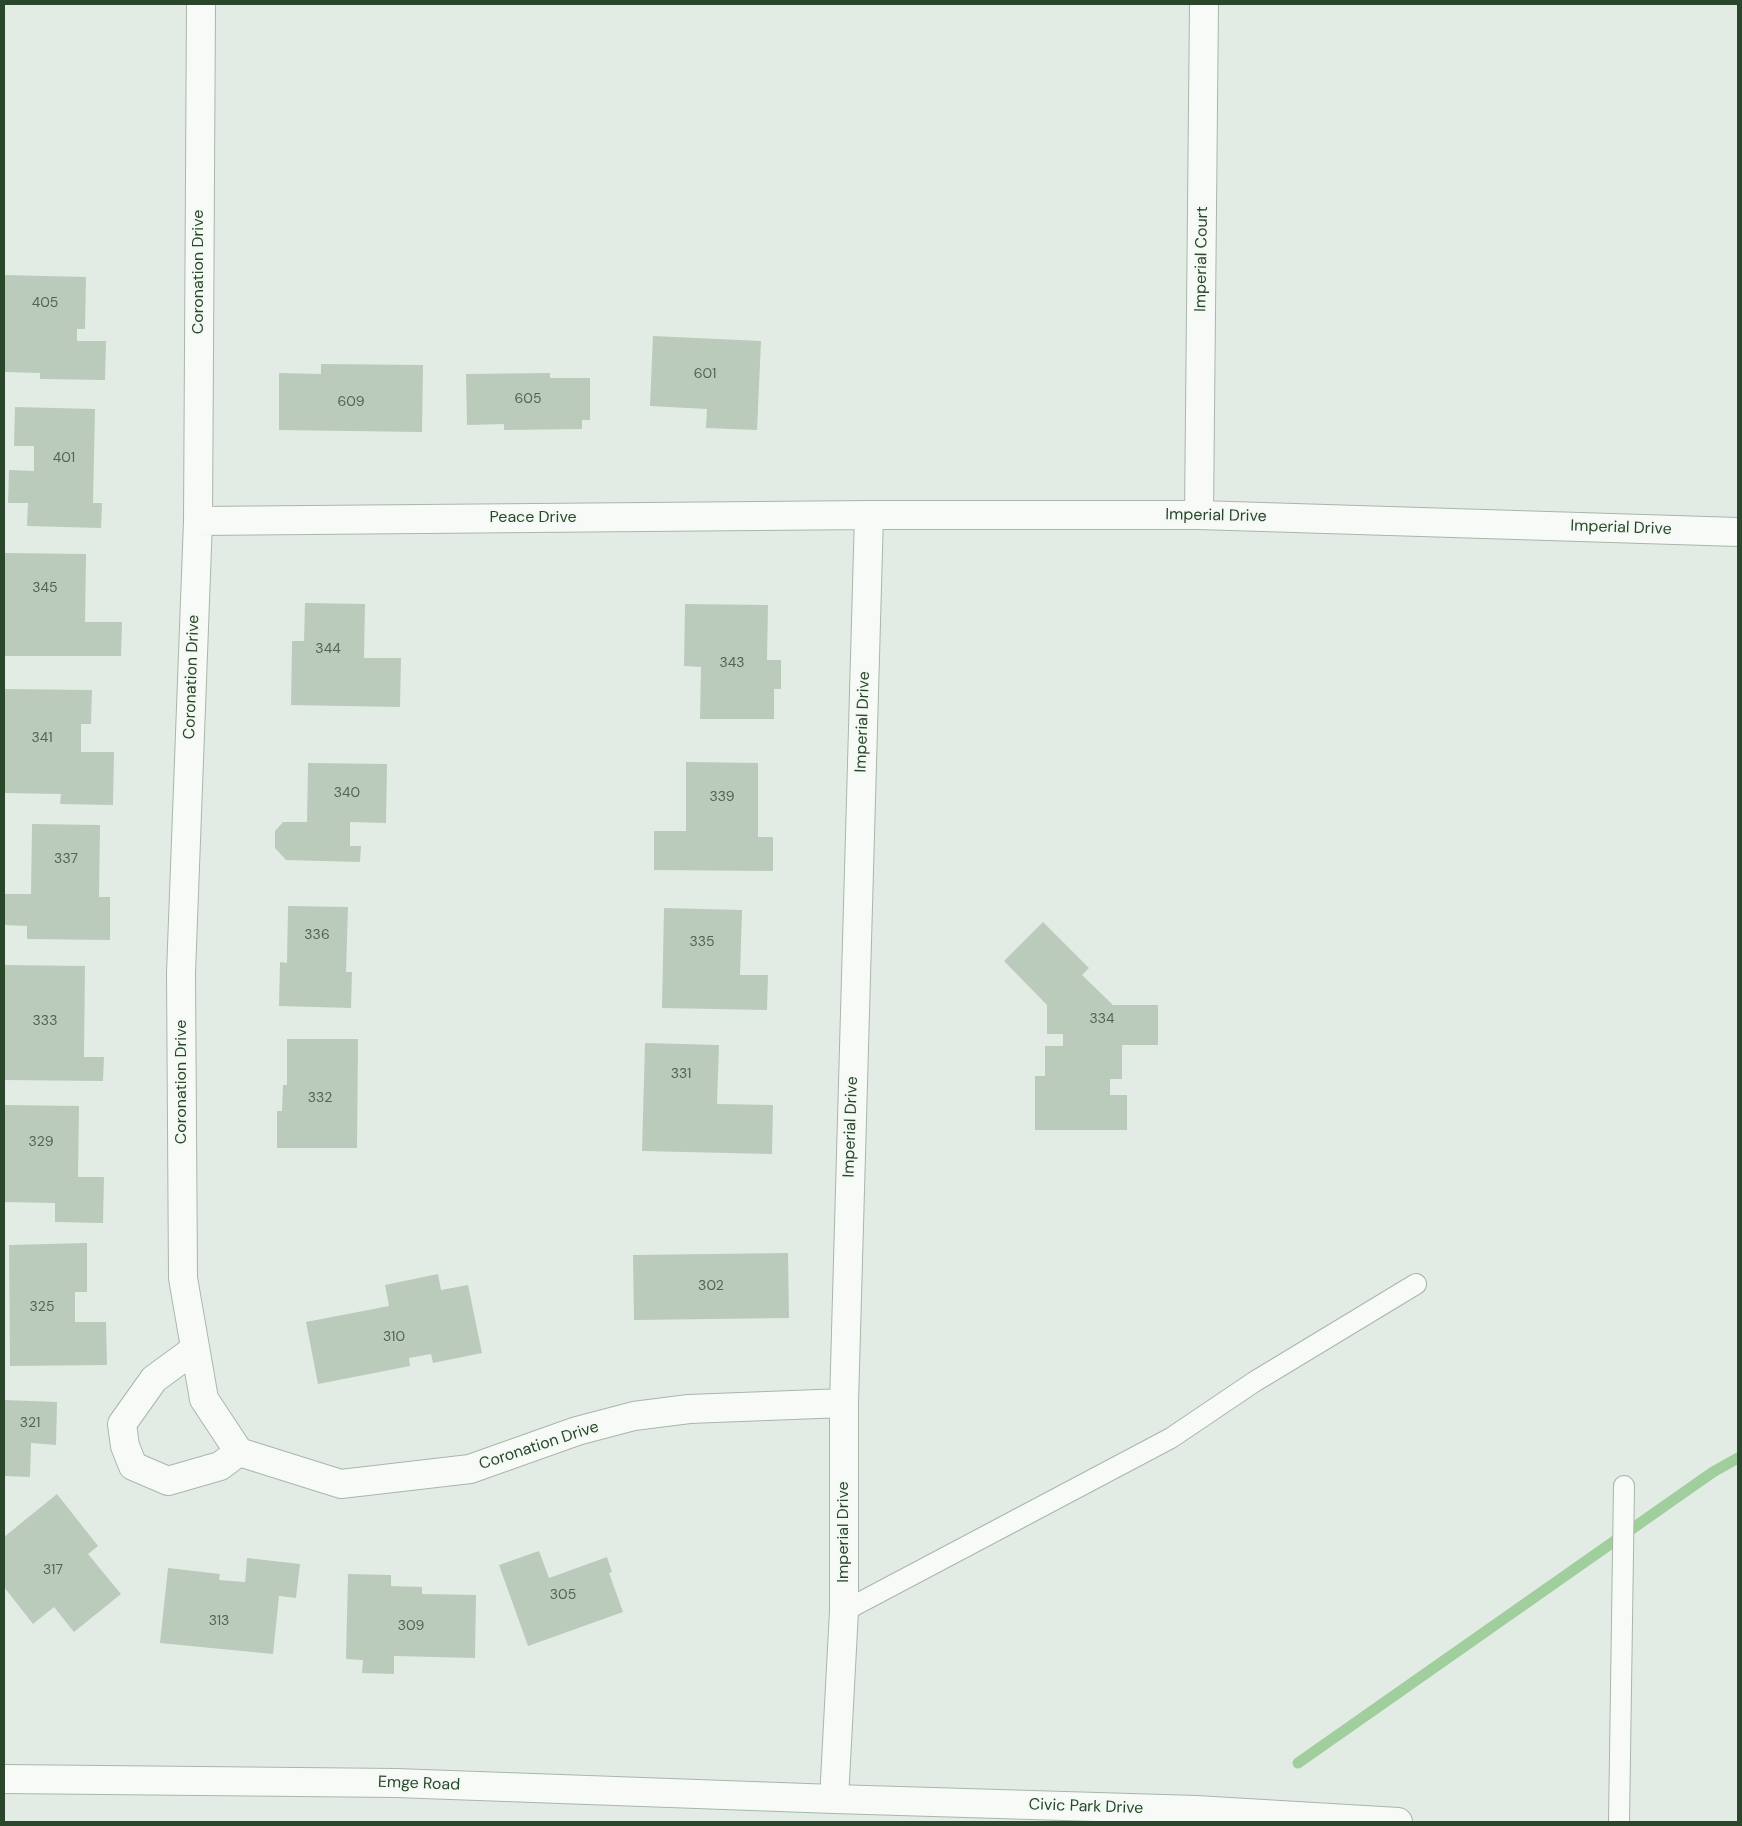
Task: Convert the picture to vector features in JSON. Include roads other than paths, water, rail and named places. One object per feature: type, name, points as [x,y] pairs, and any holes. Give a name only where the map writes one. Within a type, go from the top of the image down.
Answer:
[{"type":"street","name":"Coronation Drive","points":[[201,4],[198,521],[181,973],[183,1278],[204,1399],[239,1452],[341,1484],[470,1469],[577,1431],[634,1416],[689,1409],[844,1403]]},
{"type":"street","name":"Imperial Court","points":[[1199,515],[1204,4]]},
{"type":"street","name":"Peace Drive","points":[[198,521],[869,515]]},
{"type":"street","name":"Imperial Drive","points":[[834,1799],[844,1611],[844,1403],[869,515],[1199,515],[1738,532]]},
{"type":"street","points":[[195,1349],[154,1379],[122,1424],[125,1446],[133,1466],[168,1481],[220,1466],[239,1452]]},
{"type":"street","name":"Emge Road","points":[[4,1779],[396,1783],[834,1799]]},
{"type":"street","name":"Civic Park Drive","points":[[834,1799],[1196,1810],[1398,1822]]},
{"type":"lane","points":[[844,1611],[1171,1438],[1254,1382],[1416,1284]]},
{"type":"lane","points":[[1619,1822],[1624,1486]]},
{"type":"waterway","points":[[1298,1763],[1713,1472],[1738,1458]]}]
